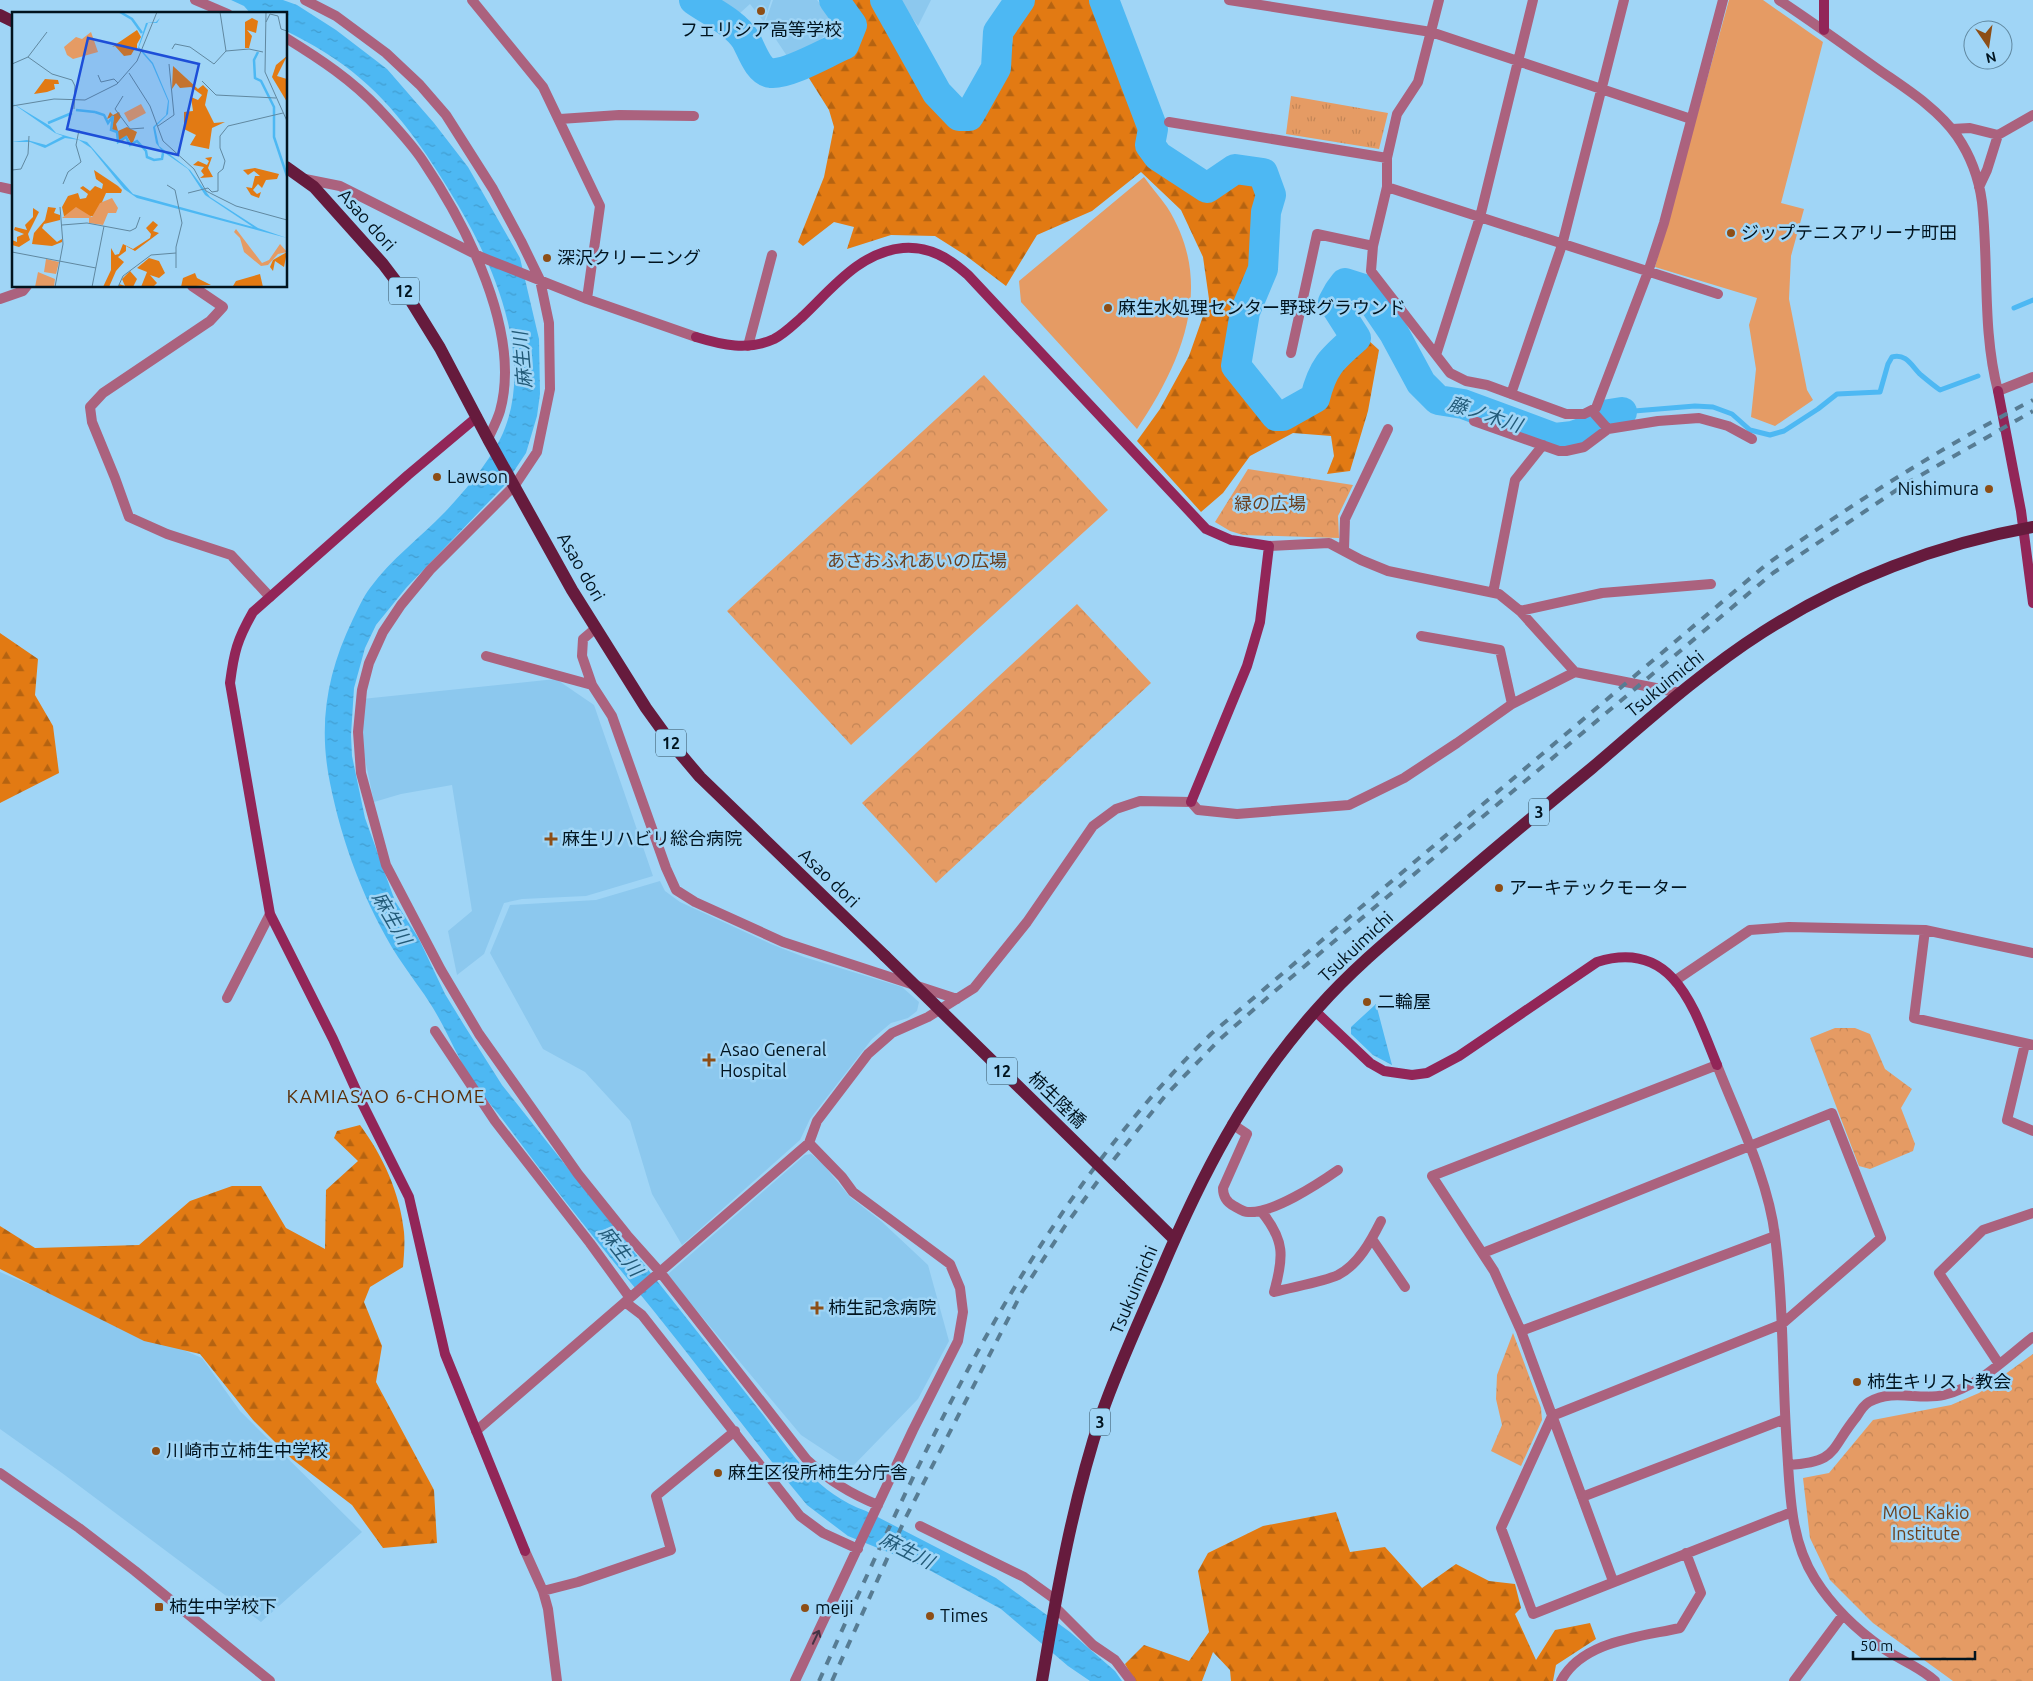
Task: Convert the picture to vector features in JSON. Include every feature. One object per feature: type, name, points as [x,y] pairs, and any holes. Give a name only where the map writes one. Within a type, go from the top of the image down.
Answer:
[{"type":"main road","points":[[0,15],[12,21]]},
{"type":"main road","name":"Asao dori","points":[[288,168],[304,179],[360,238],[411,301],[440,348],[572,590],[646,708],[672,744],[700,778],[885,956]]},
{"type":"main road","name":"Tsukuimichi","points":[[1042,1681],[1080,1487],[1104,1409],[1174,1239],[1204,1176],[1232,1124],[1286,1047],[1315,1011],[1372,953],[1681,693],[1762,633],[1839,589],[1930,553],[1969,541],[2028,528]]},
{"type":"main road","name":"柿生陸橋","points":[[885,956],[1174,1239]]},
{"type":"street","points":[[195,0],[223,12]]},
{"type":"street","points":[[305,0],[336,16],[386,53],[420,85],[446,115],[493,189],[540,280],[549,324],[550,389],[538,452],[515,485],[430,570],[401,605],[383,632],[368,664],[362,690],[358,732],[361,772],[386,865],[441,970],[479,1034],[578,1174],[807,1460],[852,1495],[878,1507]]},
{"type":"street","points":[[472,0],[543,87],[560,119],[600,206],[587,299]]},
{"type":"street","points":[[1229,0],[1431,32],[1691,119]]},
{"type":"street","points":[[1438,0],[1418,82],[1397,114],[1387,158],[1387,187],[1373,246],[1371,271],[1450,373],[1466,381],[1487,385],[1566,414],[1593,413]]},
{"type":"street","points":[[1436,355],[1480,217],[1533,0]]},
{"type":"street","points":[[1511,394],[1562,245],[1624,0]]},
{"type":"street","points":[[1593,413],[1648,272],[1664,223],[1724,0]]},
{"type":"street","points":[[1780,0],[1907,89],[1937,114],[1958,137],[1975,172],[1983,220],[1987,310],[1994,378],[2028,528],[2033,603]]},
{"type":"street","points":[[1824,0],[1824,30]]},
{"type":"street","points":[[288,39],[331,66],[378,108],[423,160],[477,255],[499,320],[504,363],[504,384],[500,411],[488,439]]},
{"type":"street","points":[[560,119],[619,115],[694,116]]},
{"type":"street","points":[[1952,129],[1970,128],[1998,134],[2033,115]]},
{"type":"street","points":[[1170,122],[1387,158]]},
{"type":"street","points":[[1979,187],[1987,170],[1998,134]]},
{"type":"street","points":[[304,179],[340,186],[477,255],[587,299],[696,337],[738,347],[774,339],[788,329],[858,264],[875,255],[891,249],[908,248],[924,249],[940,254],[968,275],[1206,529],[1232,540],[1269,546],[1329,543],[1344,549],[1361,560],[1388,571],[1499,594],[1520,611],[1575,672],[1681,693]]},
{"type":"street","points":[[1387,187],[1718,294]]},
{"type":"street","points":[[1290,353],[1317,234],[1373,246]]},
{"type":"street","points":[[748,346],[772,255]]},
{"type":"street","points":[[0,299],[24,291],[26,288]]},
{"type":"street","points":[[195,288],[223,307],[210,321],[103,393],[90,407],[92,422],[129,517],[167,534],[231,555],[270,597]]},
{"type":"street","points":[[1998,391],[2033,377]]},
{"type":"street","points":[[1593,413],[1606,427]]},
{"type":"street","points":[[477,417],[408,475],[253,612],[241,632],[234,651],[230,683],[270,914],[409,1196],[445,1354],[543,1591],[548,1609],[556,1681]]},
{"type":"street","points":[[1474,420],[1558,451],[1584,447],[1606,427],[1699,418],[1728,426],[1752,439]]},
{"type":"street","points":[[1344,549],[1345,519],[1388,429]]},
{"type":"street","points":[[1493,593],[1514,480],[1543,445]]},
{"type":"street","points":[[1191,802],[1247,666],[1260,622],[1269,546]]},
{"type":"street","points":[[1520,611],[1602,593],[1711,584]]},
{"type":"street","points":[[596,628],[583,639],[582,656],[592,685],[612,716],[666,868],[676,890],[695,902],[784,942],[957,999]]},
{"type":"street","points":[[1421,636],[1500,650],[1512,704]]},
{"type":"street","points":[[486,656],[592,685]]},
{"type":"street","points":[[476,1431],[809,1143],[817,1121],[868,1054],[892,1033],[928,1017],[974,988],[1027,922],[1093,826],[1116,809],[1140,801],[1191,802],[1198,810],[1237,814],[1349,805],[1404,778],[1512,704],[1575,672]]},
{"type":"street","points":[[227,998],[270,914]]},
{"type":"street","points":[[1676,980],[1750,930],[1789,927],[1925,930],[2033,953]]},
{"type":"street","points":[[1925,930],[1914,1018],[2029,1044],[2007,1120],[2033,1131]]},
{"type":"street","points":[[1315,1011],[1370,1063],[1384,1070],[1412,1075],[1427,1073],[1459,1056],[1597,962],[1613,957],[1639,958],[1663,969],[1676,980],[1694,1010],[1717,1065],[1770,1206],[1775,1236],[1782,1324],[1785,1420],[1792,1512],[1801,1552],[1815,1580],[1843,1615],[1883,1648],[1935,1681]]},
{"type":"street","points":[[435,1031],[495,1121],[590,1243],[642,1314],[800,1516],[823,1533],[859,1546]]},
{"type":"street","points":[[1613,1581],[1521,1331],[1494,1271],[1432,1176],[1717,1065]]},
{"type":"street","points":[[1483,1253],[1832,1113],[1881,1238],[1782,1324],[1552,1416],[1501,1528],[1533,1614],[1792,1512]]},
{"type":"street","points":[[1232,1124],[1247,1134],[1223,1188],[1224,1196],[1229,1203],[1246,1212],[1261,1212],[1310,1189],[1338,1170]]},
{"type":"street","points":[[796,1681],[913,1430],[958,1341],[963,1312],[960,1288],[950,1264],[854,1192],[809,1143]]},
{"type":"street","points":[[1261,1212],[1272,1224],[1280,1243],[1282,1256],[1274,1292],[1337,1275],[1350,1266],[1372,1239],[1381,1222]]},
{"type":"street","points":[[1999,1364],[1939,1273],[1983,1230],[2033,1213]]},
{"type":"street","points":[[1521,1331],[1775,1236]]},
{"type":"street","points":[[1372,1239],[1405,1287]]},
{"type":"street","points":[[1788,1465],[1820,1461],[1833,1452],[1849,1425],[1868,1402],[1885,1396],[1943,1396],[1966,1388],[2033,1337]]},
{"type":"street","points":[[1582,1497],[1785,1420]]},
{"type":"street","points":[[543,1591],[578,1582],[671,1550],[656,1496],[735,1431]]},
{"type":"street","points":[[0,1473],[79,1528],[135,1571],[270,1681]]},
{"type":"street","points":[[920,1526],[1024,1578],[1093,1645],[1115,1660],[1131,1681]]},
{"type":"street","points":[[1561,1681],[1576,1662],[1595,1648],[1680,1628],[1701,1593],[1686,1553]]},
{"type":"street","points":[[1798,1680],[1843,1615]]},
{"type":"shaded area","name":"フェリシア高等学校","points":[[717,0],[771,0],[764,22],[750,4],[740,13]]},
{"type":"shaded area","points":[[773,0],[817,0],[836,25],[815,45],[787,56],[765,23]]},
{"type":"shaded area","points":[[899,0],[931,0],[918,26]]},
{"type":"shaded area","name":"麻生リハビリ総合病院","points":[[556,679],[594,705],[653,876],[586,896],[522,899],[504,903],[484,954],[457,975],[448,931],[472,911],[452,785],[401,794],[374,802],[360,736],[362,699]]},
{"type":"shaded area","name":"Asao General Hospital","points":[[660,881],[665,891],[680,902],[804,957],[902,987],[919,1002],[917,1011],[908,1018],[891,1023],[872,1039],[810,1119],[800,1140],[682,1245],[652,1194],[630,1121],[585,1072],[543,1049],[490,953],[510,905],[596,900]]},
{"type":"shaded area","name":"柿生記念病院","points":[[811,1154],[822,1163],[850,1197],[881,1221],[928,1265],[949,1341],[918,1399],[851,1468],[801,1435],[667,1275],[805,1155]]},
{"type":"shaded area","name":"川崎市立柿生中学校","points":[[0,1272],[202,1358],[240,1411],[362,1532],[261,1622],[0,1429]]},
{"type":"green space","points":[[841,0],[878,0],[888,17],[890,26],[889,37],[910,46],[917,52],[927,68],[946,117],[954,124],[969,128],[991,103],[1001,84],[1012,49],[1014,25],[1032,0],[1098,0],[1119,23],[1129,43],[1136,79],[1135,113],[1147,124],[1143,148],[1167,159],[1212,190],[1232,175],[1255,179],[1259,197],[1255,238],[1256,265],[1242,299],[1235,368],[1271,412],[1274,425],[1315,407],[1344,366],[1367,339],[1379,350],[1368,411],[1350,471],[1327,474],[1334,456],[1331,436],[1293,433],[1250,456],[1223,493],[1201,512],[1137,441],[1160,409],[1189,356],[1209,299],[1203,257],[1181,210],[1141,172],[1092,211],[1037,235],[1006,286],[965,255],[935,236],[891,235],[847,249],[854,227],[834,222],[803,246],[798,242],[824,177],[834,127],[829,110],[807,75],[844,56],[860,37],[857,15]]},
{"type":"green space","name":"ジップテニスアリーナ町田","points":[[1729,0],[1763,0],[1823,42],[1781,203],[1804,209],[1791,256],[1789,299],[1807,390],[1813,400],[1775,426],[1751,417],[1756,369],[1749,325],[1757,298],[1655,267]]},
{"type":"green space","points":[[1291,96],[1388,113],[1379,149],[1286,134]]},
{"type":"green space","name":"麻生水処理センター野球グラウンド","points":[[1144,177],[1167,207],[1182,236],[1189,265],[1191,293],[1187,322],[1179,350],[1168,377],[1137,429],[1021,302],[1019,281]]},
{"type":"green space","name":"あさおふれあいの広場","points":[[984,375],[1108,510],[851,745],[727,611]]},
{"type":"green space","name":"緑の広場","points":[[1248,469],[1353,485],[1338,516],[1339,538],[1243,535],[1230,531],[1215,522]]},
{"type":"green space","points":[[1077,604],[1151,683],[936,883],[862,803]]},
{"type":"green space","points":[[0,633],[38,659],[35,695],[53,726],[59,773],[0,803]]},
{"type":"green space","points":[[1835,1028],[1855,1028],[1870,1034],[1885,1069],[1912,1089],[1901,1108],[1915,1144],[1913,1151],[1870,1169],[1859,1166],[1810,1038]]},
{"type":"green space","points":[[360,1125],[376,1149],[389,1176],[399,1203],[404,1236],[403,1267],[370,1287],[364,1302],[382,1346],[376,1382],[434,1490],[437,1543],[383,1548],[352,1505],[292,1459],[253,1420],[200,1354],[144,1341],[0,1269],[0,1226],[35,1248],[139,1245],[190,1201],[232,1186],[261,1186],[286,1228],[325,1249],[326,1190],[358,1161],[334,1138],[337,1131]]},
{"type":"green space","points":[[1513,1333],[1541,1408],[1542,1420],[1521,1466],[1491,1451],[1502,1425],[1496,1399],[1497,1375]]},
{"type":"green space","name":"MOL Kakio Institute","points":[[2033,1354],[2033,1681],[1953,1681],[1873,1623],[1830,1580],[1810,1538],[1803,1478],[1829,1473],[1873,1420],[1951,1405],[1979,1393]]},
{"type":"green space","points":[[1336,1512],[1350,1552],[1385,1547],[1422,1588],[1456,1564],[1489,1581],[1515,1584],[1521,1608],[1515,1614],[1536,1660],[1555,1630],[1590,1623],[1596,1639],[1556,1665],[1553,1681],[1231,1681],[1230,1670],[1213,1652],[1202,1681],[1135,1681],[1125,1664],[1144,1645],[1189,1661],[1209,1632],[1198,1571],[1208,1553],[1263,1526]]},
{"type":"water","name":"麻生川","points":[[231,0],[283,0],[297,5],[336,30],[387,69],[434,123],[468,167],[520,258],[539,339],[540,394],[537,416],[526,453],[504,486],[406,588],[376,625],[365,648],[354,688],[351,735],[352,756],[365,818],[395,901],[419,939],[445,994],[502,1085],[808,1472],[820,1484],[849,1503],[996,1578],[1070,1632],[1115,1671],[1122,1681],[1090,1681],[1068,1666],[1001,1609],[920,1565],[848,1536],[807,1505],[475,1085],[433,1008],[386,937],[365,895],[348,851],[330,783],[326,761],[325,719],[331,679],[344,639],[367,592],[378,577],[461,495],[485,464],[498,443],[512,405],[514,376],[512,346],[497,286],[472,230],[438,172],[415,138],[376,92],[353,72],[325,52],[288,32],[288,12],[249,12],[244,6]]},
{"type":"water","points":[[1376,1004],[1392,1065],[1373,1055],[1351,1034],[1351,1027]]},
{"type":"waterway","name":"藤ノ木川","points":[[694,0],[735,28],[746,40],[762,69],[771,73],[778,73],[797,67],[844,45],[852,25],[834,0]]},
{"type":"waterway","points":[[885,0],[937,93],[959,116],[969,116],[996,68],[998,32],[1020,0]]},
{"type":"waterway","points":[[1104,0],[1153,129],[1150,145],[1158,156],[1207,188],[1235,169],[1263,173],[1271,195],[1266,212],[1263,269],[1245,312],[1236,366],[1276,416],[1283,416],[1315,398],[1325,370],[1356,338],[1333,302],[1345,283],[1364,289],[1394,333],[1421,383],[1438,400],[1463,404],[1555,438],[1573,436],[1587,431],[1603,415],[1622,412]]},
{"type":"waterway","points":[[2014,308],[2033,300]]},
{"type":"waterway","points":[[1622,412],[1695,406],[1713,407],[1732,414],[1750,430],[1770,435],[1784,431],[1837,394],[1880,392],[1888,364],[1892,357],[1897,356],[1905,359],[1940,390],[1978,376]]},
{"type":"railway","points":[[819,1681],[940,1422],[985,1338],[1033,1257],[1086,1179],[1145,1104],[1211,1034],[1767,564],[1897,478],[1964,437],[2033,400]]},
{"type":"railway","points":[[832,1681],[905,1519],[1022,1292],[1065,1226],[1111,1163],[1165,1096],[1220,1039],[1275,991],[1773,573],[1907,483],[2033,411]]},
{"type":"place","name":"フェリシア高等学校","points":[[761,11]]},
{"type":"place","name":"ジップテニスアリーナ町田","points":[[1731,233]]},
{"type":"place","name":"深沢クリーニング","points":[[547,258]]},
{"type":"place","name":"麻生水処理センター野球グラウンド","points":[[1108,308]]},
{"type":"place","name":"Lawson","points":[[437,477]]},
{"type":"place","name":"Nishimura","points":[[1989,489]]},
{"type":"place","name":"麻生リハビリ総合病院","points":[[551,839]]},
{"type":"place","name":"アーキテックモーター","points":[[1499,888]]},
{"type":"place","name":"二輪屋","points":[[1367,1002]]},
{"type":"place","name":"Asao General Hospital","points":[[709,1060]]},
{"type":"place","name":"柿生記念病院","points":[[817,1308]]},
{"type":"place","name":"柿生キリスト教会","points":[[1857,1382]]},
{"type":"place","name":"川崎市立柿生中学校","points":[[156,1451]]},
{"type":"place","name":"麻生区役所柿生分庁舎","points":[[718,1473]]},
{"type":"place","name":"柿生中学校下","points":[[159,1607]]},
{"type":"place","name":"meiji","points":[[805,1608]]},
{"type":"place","name":"Times","points":[[930,1616]]},
{"type":"district","name":"KAMIASAO 6-CHOME","points":[[386,1096]]}]
